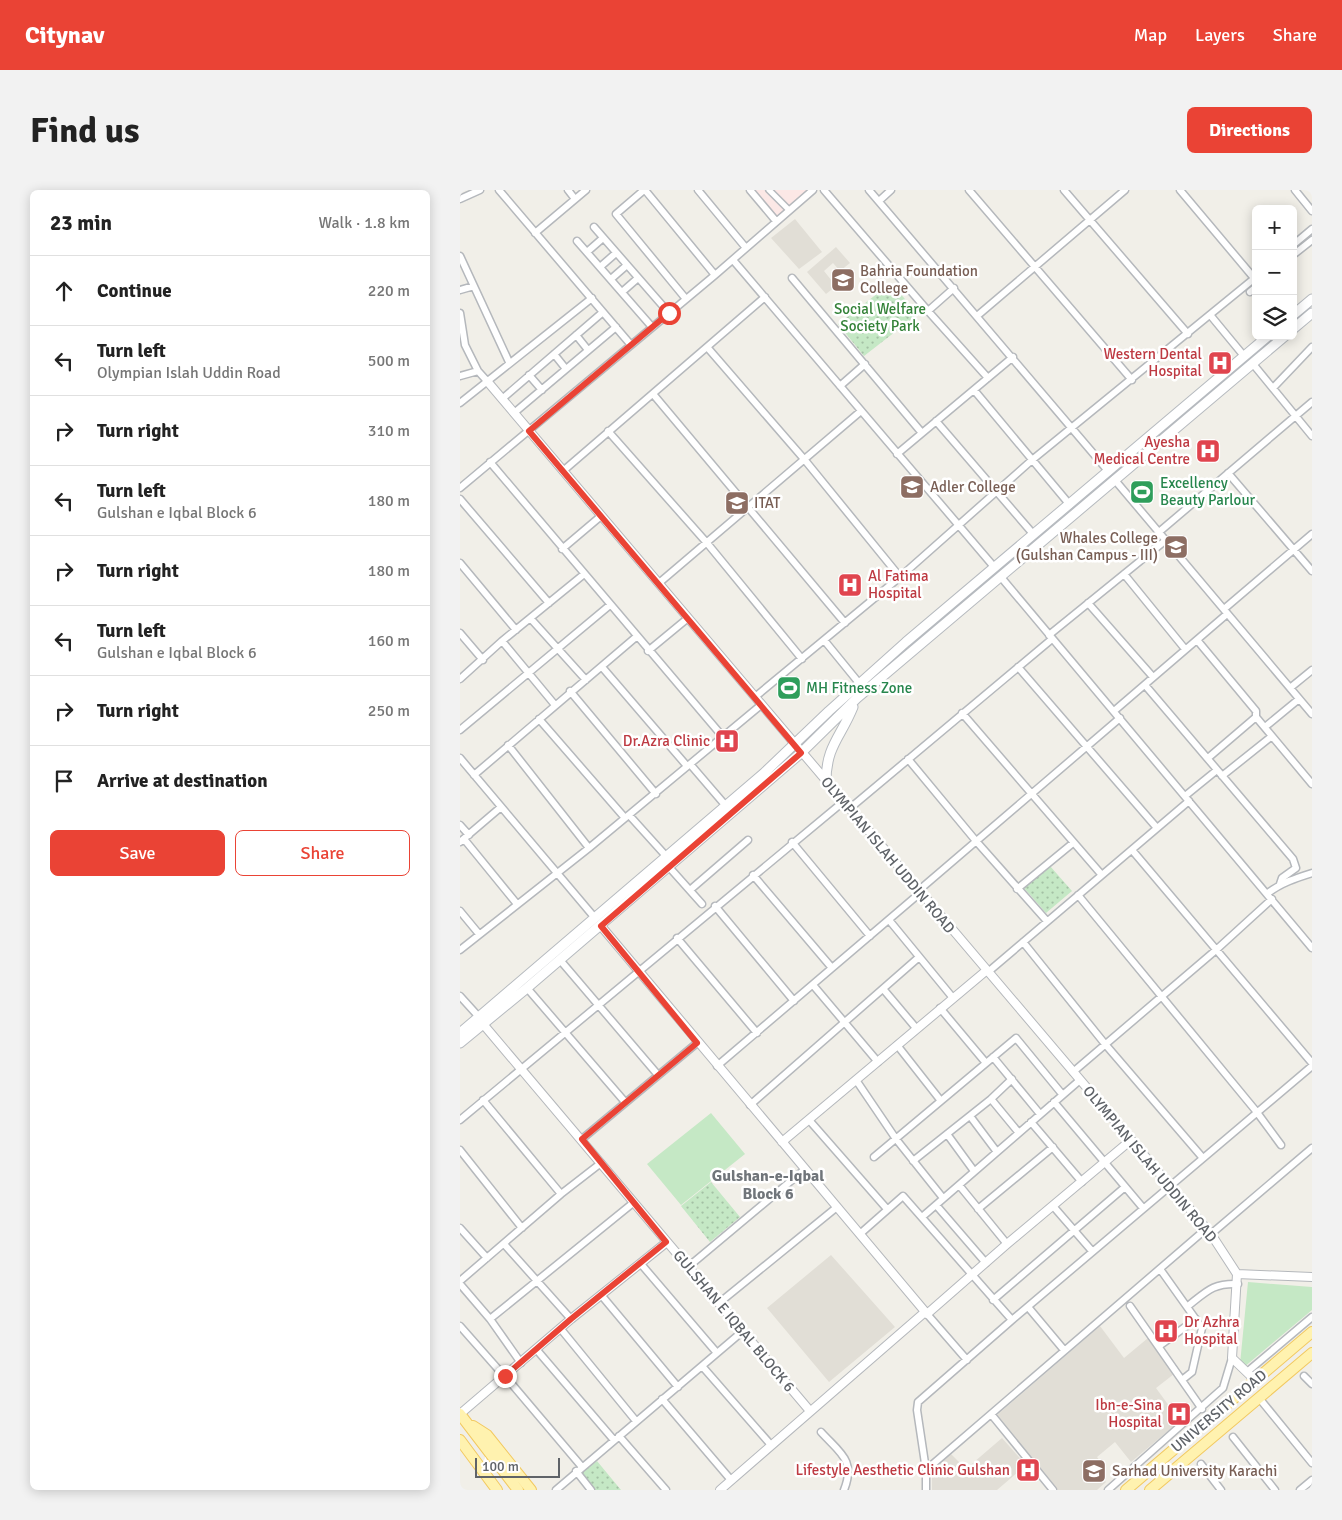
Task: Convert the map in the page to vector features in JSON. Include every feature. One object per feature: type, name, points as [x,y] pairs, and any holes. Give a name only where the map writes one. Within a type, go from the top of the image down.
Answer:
[{"type":"main road","points":[[1297,312],[1312,299]]},
{"type":"main road","points":[[1297,326],[1312,313]]},
{"type":"main road","points":[[460,1043],[481,1021],[598,922],[669,867],[801,753],[857,698],[1000,576],[1263,340]]},
{"type":"main road","points":[[460,1033],[481,1021],[528,988],[560,960],[666,856],[726,806],[859,683],[1070,504],[1112,476],[1280,340]]},
{"type":"main road","points":[[826,782],[826,764],[829,752],[857,698]]},
{"type":"main road","name":"UNIVERSITY ROAD","points":[[1126,1490],[1312,1332]]},
{"type":"main road","name":"UNIVERSITY ROAD","points":[[1150,1490],[1312,1353]]},
{"type":"main road","points":[[462,1416],[518,1490]]},
{"type":"main road","points":[[462,1416],[486,1435],[531,1490]]},
{"type":"main road","points":[[460,1440],[494,1488]]},
{"type":"street","points":[[460,198],[480,190]]},
{"type":"street","points":[[499,190],[631,345]]},
{"type":"street","points":[[568,190],[575,199]]},
{"type":"street","points":[[535,233],[586,190]]},
{"type":"street","points":[[686,299],[616,214],[645,190],[716,275]]},
{"type":"street","points":[[698,190],[746,248]]},
{"type":"street","points":[[750,190],[776,221]]},
{"type":"street","points":[[769,190],[788,209]]},
{"type":"street","points":[[460,488],[716,275],[813,190]]},
{"type":"street","points":[[824,190],[988,378]]},
{"type":"street","points":[[869,190],[1013,357],[1312,714]]},
{"type":"street","points":[[879,201],[891,190]]},
{"type":"street","points":[[969,190],[1132,380]]},
{"type":"street","points":[[1064,190],[1188,334]]},
{"type":"street","points":[[978,316],[1125,190]]},
{"type":"street","points":[[1180,190],[1252,274]]},
{"type":"street","points":[[1295,190],[1312,211]]},
{"type":"street","points":[[594,227],[669,313]]},
{"type":"street","points":[[1297,242],[1312,229]]},
{"type":"street","points":[[587,252],[603,238]]},
{"type":"street","points":[[1297,252],[1312,240]]},
{"type":"street","points":[[577,241],[652,327]]},
{"type":"street","points":[[600,267],[616,253]]},
{"type":"street","points":[[460,256],[509,362]]},
{"type":"street","points":[[733,260],[995,568]]},
{"type":"street","points":[[611,279],[627,265]]},
{"type":"street","points":[[622,292],[638,278]]},
{"type":"street","points":[[792,278],[922,433]]},
{"type":"street","points":[[755,697],[900,577],[1032,460],[1211,316],[1252,280]]},
{"type":"street","points":[[460,290],[474,286]]},
{"type":"street","points":[[928,311],[954,288]]},
{"type":"street","points":[[563,471],[765,297]]},
{"type":"street","points":[[460,403],[509,362],[592,298]]},
{"type":"street","points":[[502,399],[603,312]]},
{"type":"street","points":[[460,313],[465,345],[478,371],[487,381]]},
{"type":"street","points":[[1211,316],[1244,356]]},
{"type":"street","points":[[514,413],[616,326]]},
{"type":"street","points":[[576,335],[588,350]]},
{"type":"street","points":[[707,346],[804,459],[900,577]]},
{"type":"street","points":[[1272,388],[1312,347]]},
{"type":"street","points":[[554,354],[566,369]]},
{"type":"street","points":[[897,454],[1013,357]]},
{"type":"street","points":[[840,386],[865,364]]},
{"type":"street","points":[[1253,364],[1312,436]]},
{"type":"street","points":[[460,376],[478,371]]},
{"type":"street","points":[[529,375],[542,390]]},
{"type":"street","name":"OLYMPIAN ISLAH UDDIN ROAD","points":[[487,381],[1208,1231],[1237,1274]]},
{"type":"street","points":[[974,390],[1070,504]]},
{"type":"street","points":[[653,394],[845,623]]},
{"type":"street","points":[[1159,532],[1312,402]]},
{"type":"street","points":[[659,583],[861,410]]},
{"type":"street","points":[[936,421],[1034,535]]},
{"type":"street","points":[[608,431],[707,543],[802,659]]},
{"type":"street","points":[[490,462],[636,637],[723,737]]},
{"type":"street","points":[[1228,473],[1312,571]]},
{"type":"street","points":[[460,498],[548,603]]},
{"type":"street","points":[[562,549],[601,516]]},
{"type":"street","points":[[1114,711],[1197,640],[1226,611],[1312,534]]},
{"type":"street","points":[[849,809],[1018,667],[1088,603],[1166,540]]},
{"type":"street","points":[[460,564],[516,630]]},
{"type":"street","points":[[460,679],[502,641],[531,619],[583,574]]},
{"type":"street","points":[[1124,574],[1185,649]]},
{"type":"street","points":[[1000,576],[1312,948]]},
{"type":"street","points":[[1088,603],[1153,677]]},
{"type":"street","points":[[460,730],[610,605]]},
{"type":"street","points":[[648,651],[688,618]]},
{"type":"street","points":[[531,619],[586,680]]},
{"type":"street","points":[[460,632],[482,660]]},
{"type":"street","points":[[474,775],[636,637]]},
{"type":"street","points":[[824,640],[859,683]]},
{"type":"street","points":[[1197,640],[1256,711],[1256,718],[1312,784]]},
{"type":"street","points":[[502,641],[555,705]]},
{"type":"street","points":[[602,667],[726,806]]},
{"type":"street","points":[[1018,667],[1157,828]]},
{"type":"street","points":[[1290,688],[1312,670]]},
{"type":"street","points":[[1073,1072],[1216,950],[1270,896],[1280,884],[1282,878],[1296,868],[1296,865],[1208,758],[1145,685]]},
{"type":"street","points":[[570,692],[656,794]]},
{"type":"street","points":[[1265,727],[1299,699]]},
{"type":"street","points":[[460,950],[590,848],[761,705]]},
{"type":"street","points":[[962,713],[1102,874]]},
{"type":"street","points":[[717,1066],[889,920],[976,841],[1120,718]]},
{"type":"street","points":[[1208,758],[1256,718]]},
{"type":"street","points":[[539,719],[627,817],[666,856]]},
{"type":"street","points":[[1222,776],[1272,736]]},
{"type":"street","points":[[508,745],[590,848]]},
{"type":"street","points":[[460,758],[557,872],[697,1043],[804,1170],[861,1233],[967,1360]]},
{"type":"street","points":[[908,759],[1017,889],[1046,920]]},
{"type":"street","points":[[782,1142],[916,1028],[1023,942],[1046,920],[1132,850],[1217,770]]},
{"type":"street","points":[[460,1120],[792,842],[843,802]]},
{"type":"street","points":[[464,839],[501,807]]},
{"type":"street","points":[[460,825],[464,839],[517,904]]},
{"type":"street","points":[[690,890],[748,840]]},
{"type":"street","points":[[792,842],[870,936]]},
{"type":"street","points":[[1017,889],[1074,843]]},
{"type":"street","points":[[926,1490],[926,1470],[917,1410],[918,1402],[1092,1251],[1312,1065],[1132,850]]},
{"type":"street","points":[[669,867],[702,904]]},
{"type":"street","points":[[1280,884],[1286,884],[1297,877],[1312,873]]},
{"type":"street","points":[[753,875],[832,968]]},
{"type":"street","points":[[1078,895],[1256,1111],[1281,1145]]},
{"type":"street","points":[[716,906],[794,1002]]},
{"type":"street","points":[[460,911],[479,934]]},
{"type":"street","points":[[889,920],[918,958],[953,998]]},
{"type":"street","points":[[677,938],[756,1033]]},
{"type":"street","points":[[1023,942],[1105,1044],[1202,1157]]},
{"type":"street","points":[[750,1105],[884,990],[918,958]]},
{"type":"street","points":[[560,960],[658,1075]]},
{"type":"street","points":[[813,985],[878,1062]]},
{"type":"street","points":[[528,988],[625,1102]]},
{"type":"street","points":[[884,990],[916,1028]]},
{"type":"street","points":[[460,996],[481,1021]]},
{"type":"street","points":[[940,1008],[986,1063]]},
{"type":"street","name":"GULSHAN E IQBAL BLOCK 6","points":[[481,1021],[810,1412]]},
{"type":"street","points":[[874,1157],[1016,1038],[1062,1094]]},
{"type":"street","points":[[582,1139],[697,1043]]},
{"type":"street","points":[[897,1045],[941,1101]]},
{"type":"street","points":[[993,1058],[1040,1114]]},
{"type":"street","points":[[856,1080],[896,1140],[942,1198]]},
{"type":"street","points":[[913,1161],[992,1099],[1012,1080]]},
{"type":"street","points":[[922,1217],[1080,1080]]},
{"type":"street","points":[[992,1099],[1018,1133]]},
{"type":"street","points":[[482,1100],[561,1194]]},
{"type":"street","points":[[1054,1102],[1143,1208]]},
{"type":"street","points":[[970,1116],[997,1152]]},
{"type":"street","points":[[809,1120],[887,1209]]},
{"type":"street","points":[[1031,1122],[1082,1182]]},
{"type":"street","points":[[947,1134],[974,1171]]},
{"type":"street","points":[[720,1490],[1131,1140]]},
{"type":"street","points":[[978,1209],[1053,1147]]},
{"type":"street","points":[[926,1470],[1160,1269],[1312,1148]]},
{"type":"street","points":[[460,1150],[522,1228]]},
{"type":"street","points":[[522,1363],[490,1319],[460,1283],[561,1194],[602,1163]]},
{"type":"street","points":[[688,1267],[804,1170]]},
{"type":"street","points":[[959,1185],[1007,1244]]},
{"type":"street","points":[[993,1300],[1125,1187]]},
{"type":"street","points":[[861,1233],[903,1196],[1012,1320]]},
{"type":"street","points":[[490,1319],[634,1203]]},
{"type":"street","points":[[936,1205],[986,1263]]},
{"type":"street","points":[[1053,1206],[1092,1251]]},
{"type":"street","points":[[719,1303],[837,1207]]},
{"type":"street","points":[[460,1228],[487,1258]]},
{"type":"street","points":[[462,1416],[560,1328],[602,1296],[666,1242]]},
{"type":"street","points":[[504,1244],[571,1319]]},
{"type":"street","points":[[641,1264],[717,1354]]},
{"type":"street","points":[[1160,1269],[1202,1328],[1192,1372],[1182,1380]]},
{"type":"street","points":[[1108,1490],[1223,1388],[1232,1358],[1238,1284],[1237,1274],[1312,1277]]},
{"type":"street","points":[[1188,1306],[1211,1287],[1223,1284],[1238,1284]]},
{"type":"street","points":[[602,1296],[678,1387]]},
{"type":"street","points":[[1130,1306],[1202,1408]]},
{"type":"street","points":[[1028,1307],[1064,1350]]},
{"type":"street","points":[[1247,1372],[1312,1318]]},
{"type":"street","points":[[1159,1346],[1196,1319]]},
{"type":"street","points":[[460,1326],[505,1377],[579,1469],[591,1490]]},
{"type":"street","points":[[560,1328],[636,1421]]},
{"type":"street","points":[[556,1490],[743,1331]]},
{"type":"street","points":[[536,1349],[616,1438],[666,1490]]},
{"type":"street","points":[[1232,1358],[1255,1380]]},
{"type":"street","points":[[702,1366],[771,1446]]},
{"type":"street","points":[[1304,1376],[1312,1384]]},
{"type":"street","points":[[1259,1398],[1312,1463]]},
{"type":"street","points":[[662,1399],[731,1480]]},
{"type":"street","points":[[991,1414],[1053,1490]]},
{"type":"street","points":[[821,1432],[849,1464],[849,1478],[844,1490]]},
{"type":"street","points":[[1233,1437],[1275,1490]]},
{"type":"street","points":[[1201,1464],[1221,1490]]},
{"type":"street","points":[[1300,1490],[1312,1480]]},
{"type":"shaded area","points":[[753,190],[808,190],[776,217]]},
{"type":"shaded area","points":[[795,219],[822,252],[799,269],[771,238]]},
{"type":"shaded area","points":[[836,247],[850,263],[840,271],[833,263],[824,271],[836,286],[826,294],[807,272]]},
{"type":"shaded area","points":[[831,1255],[895,1327],[829,1382],[767,1308]]},
{"type":"shaded area","points":[[1100,1326],[1124,1358],[1148,1338],[1174,1374],[1156,1388],[1180,1421],[1131,1462],[1115,1442],[1097,1457],[1106,1469],[1099,1475],[1106,1482],[1097,1490],[1058,1490],[996,1416]]},
{"type":"shaded area","points":[[1002,1438],[1026,1465],[997,1490],[932,1490],[932,1468],[951,1454],[966,1469]]},
{"type":"green space","name":"Social Welfare Society Park","points":[[891,283],[918,314],[864,356],[838,324]]},
{"type":"green space","points":[[1050,866],[1072,891],[1046,913],[1024,888]]},
{"type":"green space","points":[[711,1113],[745,1154],[681,1205],[647,1164]]},
{"type":"green space","points":[[711,1182],[740,1217],[710,1242],[681,1206]]},
{"type":"green space","points":[[1248,1282],[1312,1287],[1312,1310],[1243,1368],[1240,1364]]},
{"type":"green space","points":[[597,1461],[621,1490],[595,1490],[581,1473]]},
{"type":"place","name":"Bahria Foundation College","points":[[843,280]]},
{"type":"place","name":"Western Dental Hospital","points":[[1220,363]]},
{"type":"place","name":"Ayesha Medical Centre","points":[[1208,451]]},
{"type":"place","name":"Adler College","points":[[912,487]]},
{"type":"place","name":"Excellency Beauty Parlour","points":[[1142,492]]},
{"type":"place","name":"ITAT","points":[[737,503]]},
{"type":"place","name":"Whales College (Gulshan Campus - III)","points":[[1176,547]]},
{"type":"place","name":"Al Fatima Hospital","points":[[850,585]]},
{"type":"place","name":"MH Fitness Zone","points":[[789,688]]},
{"type":"place","name":"Dr.Azra Clinic","points":[[727,741]]},
{"type":"place","name":"Dr Azhra Hospital","points":[[1166,1331]]},
{"type":"place","name":"Ibn-e-Sina Hospital","points":[[1179,1414]]},
{"type":"place","name":"Lifestyle Aesthetic Clinic Gulshan","points":[[1028,1470]]},
{"type":"place","name":"Sarhad University Karachi","points":[[1094,1471]]},
{"type":"district","name":"Gulshan-e-Iqbal Block 6","points":[[768,1185]]},
{"type":"route","points":[[505,1376],[571,1319],[602,1296],[666,1242],[582,1139],[697,1043],[601,926],[801,753],[529,431],[669,313]]}]
